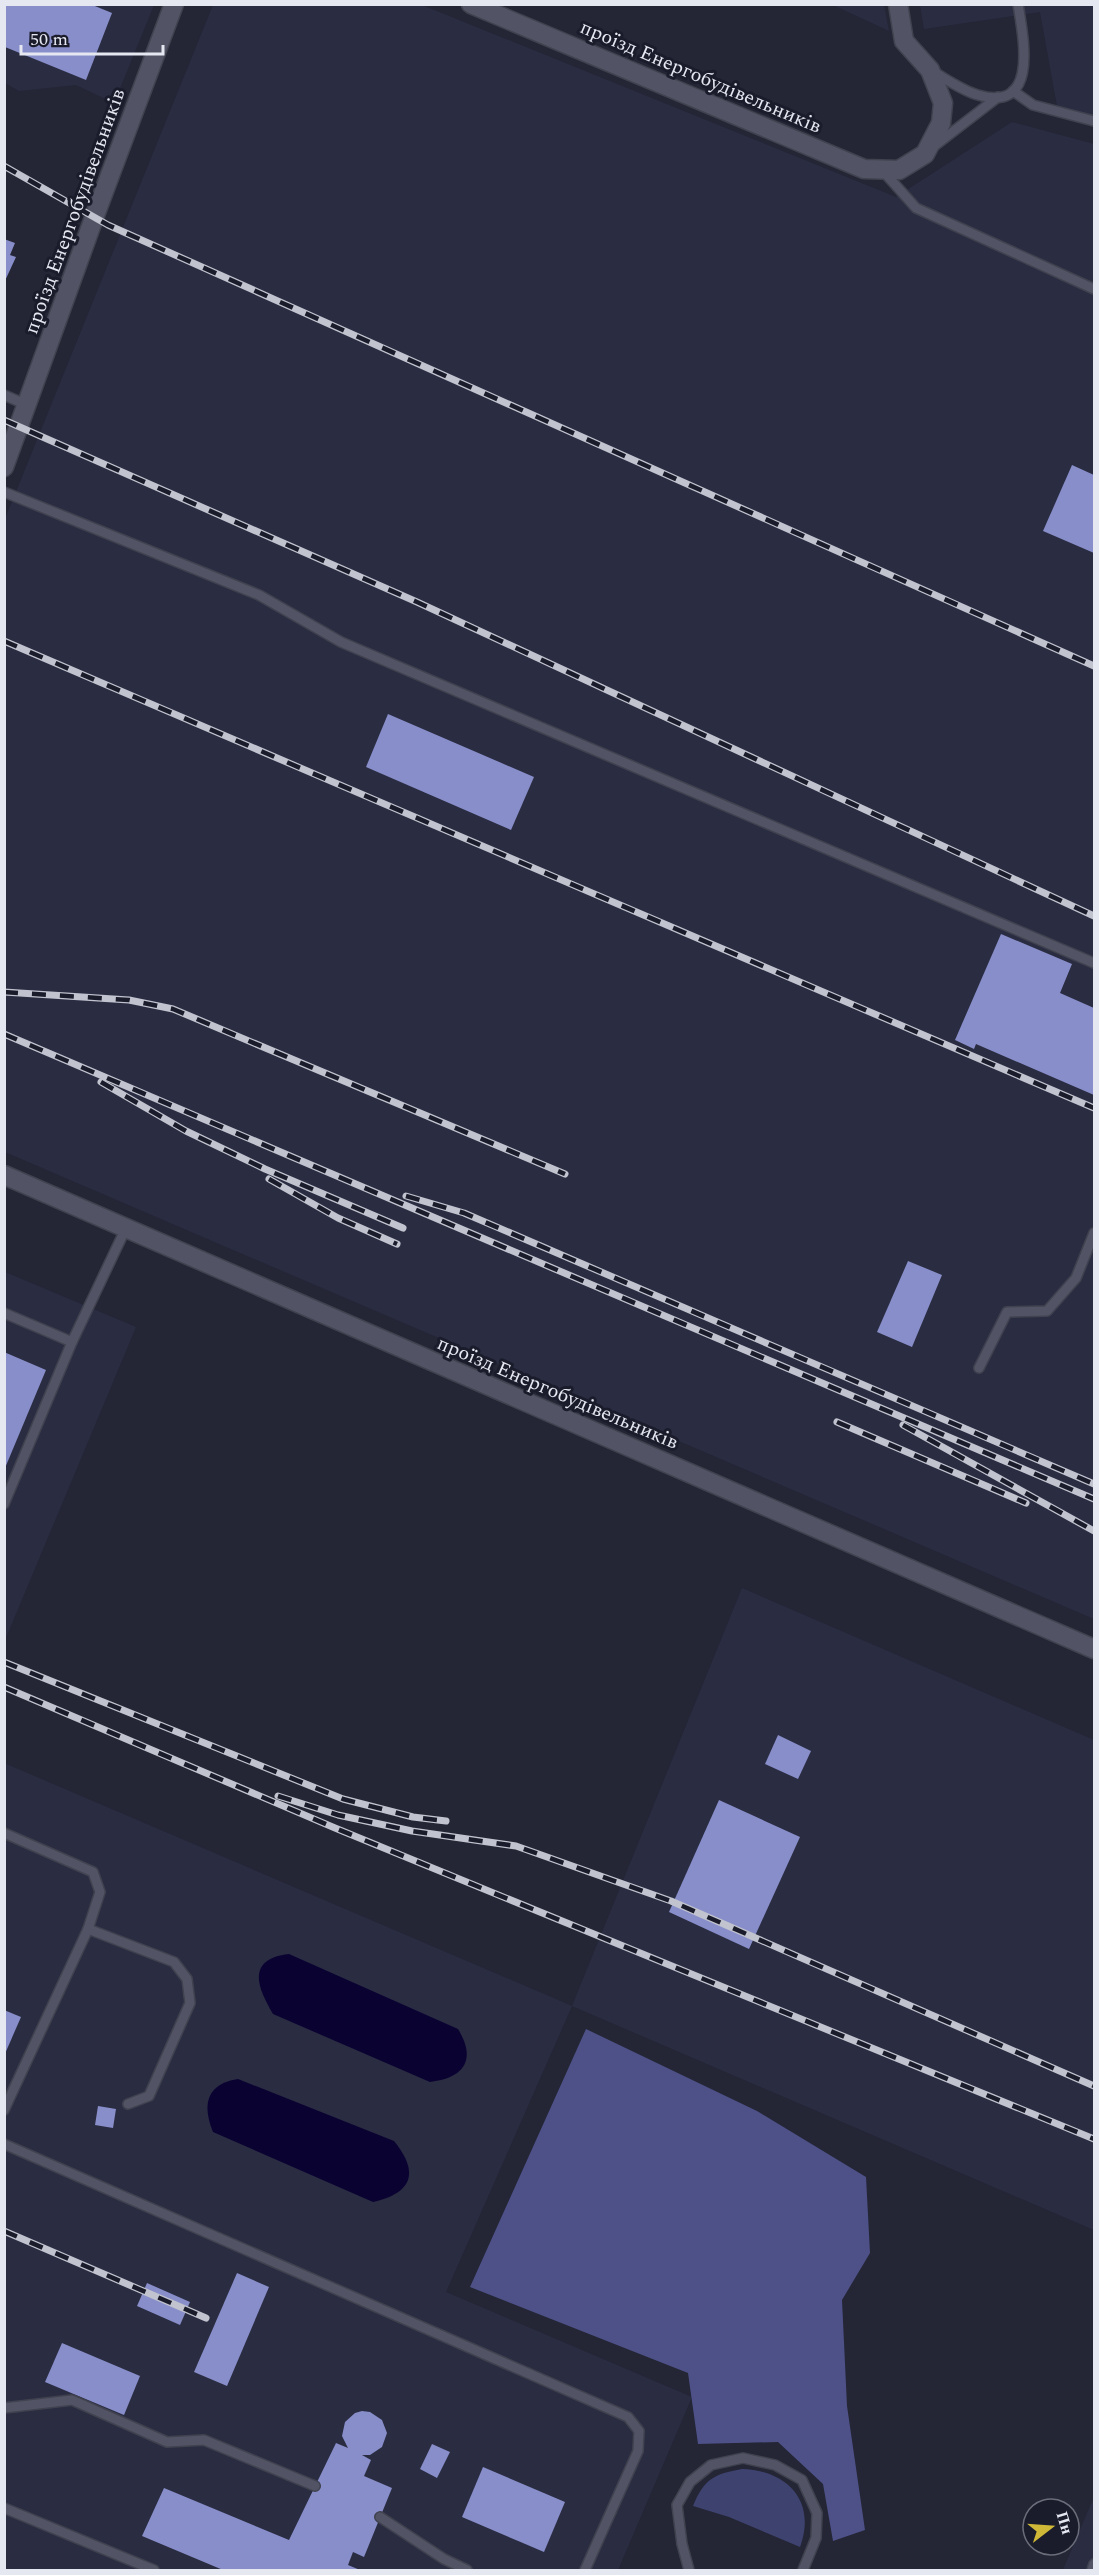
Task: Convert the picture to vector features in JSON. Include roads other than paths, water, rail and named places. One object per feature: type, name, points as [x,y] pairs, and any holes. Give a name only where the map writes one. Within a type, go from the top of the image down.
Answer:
[{"type":"street","name":"проїзд Енергобудівельників","points":[[471,4],[864,169],[899,170],[925,153],[941,123],[943,103],[930,70],[904,41],[898,4]]},
{"type":"street","name":"проїзд Енергобудівельників","points":[[4,467],[174,5]]},
{"type":"street","name":"проїзд Енергобудівельників","points":[[4,1175],[1095,1649]]},
{"type":"lane","points":[[925,153],[998,97],[1013,92],[1023,74],[1026,58],[1018,4]]},
{"type":"lane","points":[[930,70],[977,95],[998,97]]},
{"type":"lane","points":[[1013,92],[1033,105],[1095,121]]},
{"type":"lane","points":[[882,169],[916,208],[1095,289]]},
{"type":"lane","points":[[4,395],[27,405]]},
{"type":"lane","points":[[4,492],[259,595],[341,642],[1095,963]]},
{"type":"lane","points":[[4,1504],[72,1342],[126,1228]]},
{"type":"lane","points":[[980,1368],[1007,1312],[1047,1311],[1076,1278],[1095,1233]]},
{"type":"lane","points":[[4,1313],[72,1342]]},
{"type":"lane","points":[[4,1833],[93,1872],[100,1892],[88,1929],[4,2110]]},
{"type":"lane","points":[[88,1929],[174,1962],[187,1979],[190,2003],[149,2096],[128,2104]]},
{"type":"lane","points":[[4,2144],[628,2417],[639,2431],[638,2451],[585,2571]]},
{"type":"lane","points":[[4,2408],[72,2400],[167,2442],[204,2440],[315,2486]]},
{"type":"lane","points":[[689,2571],[682,2544],[677,2505],[690,2482],[711,2465],[743,2458],[775,2465],[802,2480],[817,2513],[816,2538],[803,2571]]},
{"type":"lane","points":[[4,2508],[154,2571]]},
{"type":"lane","points":[[381,2517],[444,2559],[467,2571]]},
{"type":"lane","points":[[1092,2571],[1095,2564]]},
{"type":"railway","points":[[4,166],[108,225],[1094,666]]},
{"type":"railway","points":[[4,420],[417,602],[1094,916]]},
{"type":"railway","points":[[4,641],[1094,1108]]},
{"type":"railway","points":[[4,992],[129,1000],[173,1009],[565,1174]]},
{"type":"railway","points":[[4,1034],[1094,1499]]},
{"type":"railway","points":[[101,1082],[186,1131],[265,1169],[403,1228]]},
{"type":"railway","points":[[269,1179],[338,1218],[397,1244]]},
{"type":"railway","points":[[406,1196],[464,1213],[1094,1484]]},
{"type":"railway","points":[[837,1422],[1026,1503]]},
{"type":"railway","points":[[903,1425],[1094,1531]]},
{"type":"railway","points":[[4,1662],[343,1799],[413,1817],[446,1821]]},
{"type":"railway","points":[[4,1687],[335,1828],[1094,2139]]},
{"type":"railway","points":[[278,1796],[338,1815],[412,1831],[516,1846],[671,1901],[1094,2086]]},
{"type":"railway","points":[[4,2231],[206,2318]]}]
